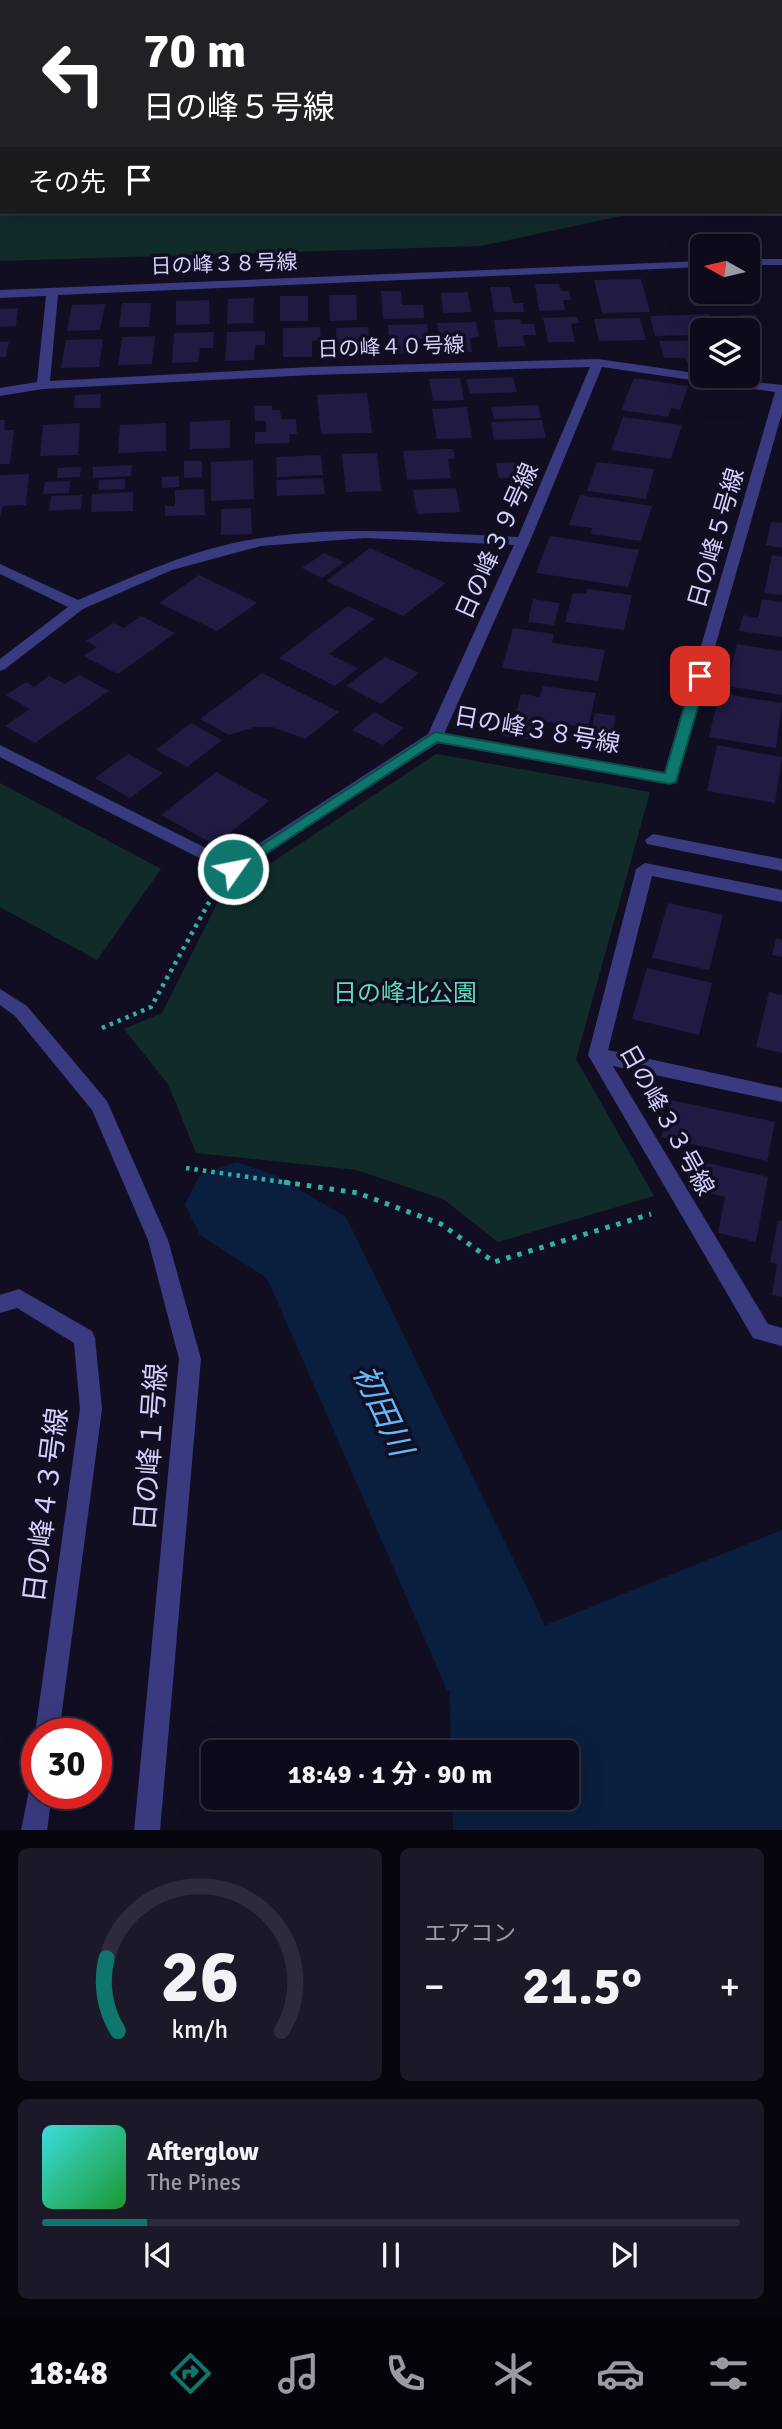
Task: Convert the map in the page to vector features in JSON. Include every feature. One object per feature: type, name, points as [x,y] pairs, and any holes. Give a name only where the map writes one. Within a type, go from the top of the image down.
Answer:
[{"type":"street","points":[[760,262],[782,262]]},
{"type":"street","name":"日の峰３８号線","points":[[0,294],[690,265]]},
{"type":"street","points":[[43,385],[52,292]]},
{"type":"street","name":"日の峰４０号線","points":[[0,392],[43,385],[311,371],[598,363],[782,390]]},
{"type":"street","name":"日の峰３９号線","points":[[435,737],[523,541],[598,363]]},
{"type":"street","name":"日の峰５号線","points":[[670,779],[782,390]]},
{"type":"street","points":[[0,666],[78,606],[167,566],[260,542],[365,534],[523,541]]},
{"type":"street","points":[[0,568],[78,606]]},
{"type":"street","name":"日の峰３８号線","points":[[233,869],[435,737],[670,779]]},
{"type":"street","points":[[0,750],[233,869]]},
{"type":"street","points":[[653,840],[782,865]]},
{"type":"street","name":"日の峰３３号線","points":[[782,896],[645,869],[597,1055],[761,1332],[782,1337]]},
{"type":"street","name":"日の峰１号線","points":[[0,996],[21,1011],[100,1106],[158,1240],[190,1359],[147,1830]]},
{"type":"street","points":[[597,1055],[782,1095]]},
{"type":"street","name":"日の峰４３号線","points":[[0,1304],[19,1298],[84,1338],[91,1409],[49,1718]]},
{"type":"street","points":[[34,1830],[37,1809]]},
{"type":"path","points":[[102,1028],[150,1007],[218,886],[233,869]]},
{"type":"path","points":[[186,1168],[358,1193],[441,1224],[494,1262],[685,1204]]},
{"type":"green space","points":[[0,214],[631,214],[481,246],[0,261]]},
{"type":"green space","name":"日の峰北公園","points":[[436,754],[650,792],[576,1059],[654,1196],[498,1242],[443,1199],[357,1170],[196,1153],[168,1084],[124,1029],[162,1013],[221,896]]},
{"type":"green space","points":[[0,783],[161,869],[97,960],[0,907]]},
{"type":"water","points":[[782,1530],[782,1830],[453,1830],[452,1810],[579,1810],[579,1740],[451,1740],[449,1664]]},
{"type":"building","points":[[641,279],[650,312],[602,313],[594,280]]},
{"type":"building","points":[[535,284],[559,284],[561,291],[569,291],[571,300],[563,300],[565,310],[539,311]]},
{"type":"building","points":[[490,287],[510,287],[513,303],[523,303],[524,312],[494,312]]},
{"type":"building","points":[[381,291],[401,291],[402,305],[423,305],[424,318],[383,319]]},
{"type":"building","points":[[468,292],[471,312],[443,313],[441,293]]},
{"type":"building","points":[[329,295],[356,295],[357,320],[330,321]]},
{"type":"building","points":[[280,296],[308,296],[308,321],[280,321]]},
{"type":"building","points":[[254,298],[253,323],[227,324],[228,299]]},
{"type":"building","points":[[209,300],[210,324],[176,325],[176,301]]},
{"type":"building","points":[[122,303],[151,303],[149,327],[119,327]]},
{"type":"building","points":[[105,304],[100,330],[67,331],[72,305]]},
{"type":"building","points":[[692,304],[728,305],[693,306]]},
{"type":"building","points":[[18,308],[16,326],[0,327],[0,309]]},
{"type":"building","points":[[710,314],[711,318],[690,318],[690,335],[655,336],[650,316]]},
{"type":"building","points":[[739,315],[756,315],[757,318],[740,318]]},
{"type":"building","points":[[577,317],[579,323],[571,324],[575,342],[548,342],[543,318]]},
{"type":"building","points":[[640,318],[646,340],[599,341],[594,319]]},
{"type":"building","points":[[520,319],[521,324],[534,324],[536,335],[523,335],[525,346],[498,347],[494,320]]},
{"type":"building","points":[[476,322],[479,337],[470,338],[472,352],[441,353],[437,323]]},
{"type":"building","points":[[427,324],[429,339],[414,339],[415,352],[390,353],[388,325]]},
{"type":"building","points":[[320,327],[321,340],[312,341],[312,357],[283,357],[283,328]]},
{"type":"building","points":[[368,327],[370,352],[337,352],[336,328]]},
{"type":"building","points":[[265,331],[265,345],[255,345],[254,360],[225,361],[227,332]]},
{"type":"building","points":[[214,332],[213,348],[200,348],[198,362],[172,363],[174,333]]},
{"type":"building","points":[[155,336],[152,364],[118,365],[122,337]]},
{"type":"building","points":[[103,339],[99,367],[61,368],[66,340]]},
{"type":"building","points":[[690,340],[690,363],[687,363],[685,358],[664,358],[659,341]]},
{"type":"building","points":[[0,342],[9,342],[6,357],[0,357]]},
{"type":"building","points":[[513,377],[517,392],[470,394],[466,379]]},
{"type":"building","points":[[460,378],[464,400],[433,401],[429,379]]},
{"type":"building","points":[[634,378],[688,386],[680,410],[671,408],[668,417],[621,410]]},
{"type":"building","points":[[367,393],[372,433],[321,434],[317,395]]},
{"type":"building","points":[[101,394],[100,408],[74,408],[75,395]]},
{"type":"building","points":[[538,405],[541,418],[494,419],[491,407]]},
{"type":"building","points":[[254,406],[272,406],[272,410],[280,410],[281,419],[296,419],[297,434],[289,434],[290,443],[255,444],[255,432],[266,432],[266,421],[255,421]]},
{"type":"building","points":[[467,407],[472,438],[437,439],[432,409]]},
{"type":"building","points":[[623,417],[682,425],[671,459],[611,450]]},
{"type":"building","points":[[0,420],[5,420],[4,430],[14,430],[10,464],[0,464]]},
{"type":"building","points":[[230,420],[230,448],[190,449],[190,422]]},
{"type":"building","points":[[542,420],[546,438],[494,440],[491,422]]},
{"type":"building","points":[[80,423],[78,455],[40,456],[43,425]]},
{"type":"building","points":[[166,423],[166,451],[118,453],[120,425]]},
{"type":"building","points":[[453,449],[455,458],[448,459],[451,478],[407,480],[403,451]]},
{"type":"building","points":[[377,453],[381,491],[346,492],[342,454]]},
{"type":"building","points":[[321,455],[323,475],[277,477],[276,457]]},
{"type":"building","points":[[253,460],[254,499],[211,501],[211,462]]},
{"type":"building","points":[[184,461],[202,461],[202,477],[184,478]]},
{"type":"building","points":[[531,462],[535,477],[499,478],[496,463]]},
{"type":"building","points":[[597,462],[654,469],[646,499],[587,491]]},
{"type":"building","points":[[132,465],[131,476],[93,478],[93,467]]},
{"type":"building","points":[[81,467],[80,477],[57,478],[58,468]]},
{"type":"building","points":[[29,474],[26,505],[3,506],[0,517],[0,475]]},
{"type":"building","points":[[179,476],[179,487],[162,488],[162,477]]},
{"type":"building","points":[[323,478],[325,494],[277,496],[276,480]]},
{"type":"building","points":[[125,479],[125,489],[98,490],[99,480]]},
{"type":"building","points":[[70,481],[69,493],[43,494],[45,482]]},
{"type":"building","points":[[456,488],[460,512],[417,514],[413,490]]},
{"type":"building","points":[[204,489],[205,515],[165,516],[165,506],[175,506],[175,490]]},
{"type":"building","points":[[133,492],[133,511],[91,512],[92,494]]},
{"type":"building","points":[[82,495],[81,509],[49,511],[51,496]]},
{"type":"building","points":[[580,495],[652,506],[641,541],[591,534],[592,528],[569,525]]},
{"type":"building","points":[[251,508],[252,534],[221,535],[221,509]]},
{"type":"building","points":[[771,522],[782,523],[782,548],[766,545]]},
{"type":"building","points":[[550,536],[639,550],[628,587],[536,573]]},
{"type":"building","points":[[370,548],[446,583],[403,616],[326,581]]},
{"type":"building","points":[[324,553],[344,562],[322,578],[302,568]]},
{"type":"building","points":[[772,555],[782,557],[782,595],[764,593]]},
{"type":"building","points":[[199,575],[257,603],[217,631],[159,603]]},
{"type":"building","points":[[587,589],[632,595],[624,630],[565,622],[573,593],[586,594]]},
{"type":"building","points":[[533,599],[560,603],[554,625],[528,622]]},
{"type":"building","points":[[762,599],[782,602],[782,637],[739,631],[743,615],[758,618]]},
{"type":"building","points":[[348,606],[375,619],[329,654],[358,668],[335,686],[279,658]]},
{"type":"building","points":[[141,616],[175,633],[118,674],[83,656],[97,647],[86,641],[113,623],[124,628]]},
{"type":"building","points":[[513,628],[554,634],[552,643],[605,650],[598,681],[502,668]]},
{"type":"building","points":[[737,644],[782,651],[782,695],[727,686]]},
{"type":"building","points":[[385,657],[419,673],[381,704],[346,686]]},
{"type":"building","points":[[262,673],[339,712],[305,739],[272,727],[255,727],[229,735],[200,719]]},
{"type":"building","points":[[79,675],[109,691],[35,743],[5,726],[30,709],[6,695],[26,682],[34,687],[49,676],[65,684]]},
{"type":"building","points":[[543,686],[596,693],[588,728],[542,721],[537,740],[502,736],[507,717],[515,718],[521,694],[540,697]]},
{"type":"building","points":[[719,693],[782,703],[776,748],[709,737]]},
{"type":"building","points":[[374,712],[404,728],[383,745],[352,730]]},
{"type":"building","points":[[595,713],[616,716],[613,731],[592,728]]},
{"type":"building","points":[[191,723],[222,740],[187,767],[156,750]]},
{"type":"building","points":[[717,745],[782,757],[775,803],[707,791]]},
{"type":"building","points":[[128,754],[163,773],[130,798],[95,778]]},
{"type":"building","points":[[216,772],[269,801],[215,845],[161,815]]},
{"type":"building","points":[[668,903],[723,915],[709,970],[652,958]]},
{"type":"building","points":[[776,938],[782,940],[782,957],[772,955]]},
{"type":"building","points":[[647,968],[712,983],[699,1035],[632,1019]]},
{"type":"building","points":[[769,992],[782,995],[782,1053],[756,1047]]},
{"type":"building","points":[[671,1100],[775,1122],[767,1161],[661,1137]]},
{"type":"building","points":[[694,1160],[768,1177],[756,1242],[718,1233],[725,1197],[688,1188]]},
{"type":"building","points":[[778,1220],[782,1221],[782,1297],[772,1295],[777,1264],[770,1262]]},
{"type":"waterway","name":"初田川","points":[[237,1205],[308,1248],[491,1647]]},
{"type":"route","points":[[233,869],[435,737],[670,779],[700,676]]}]
